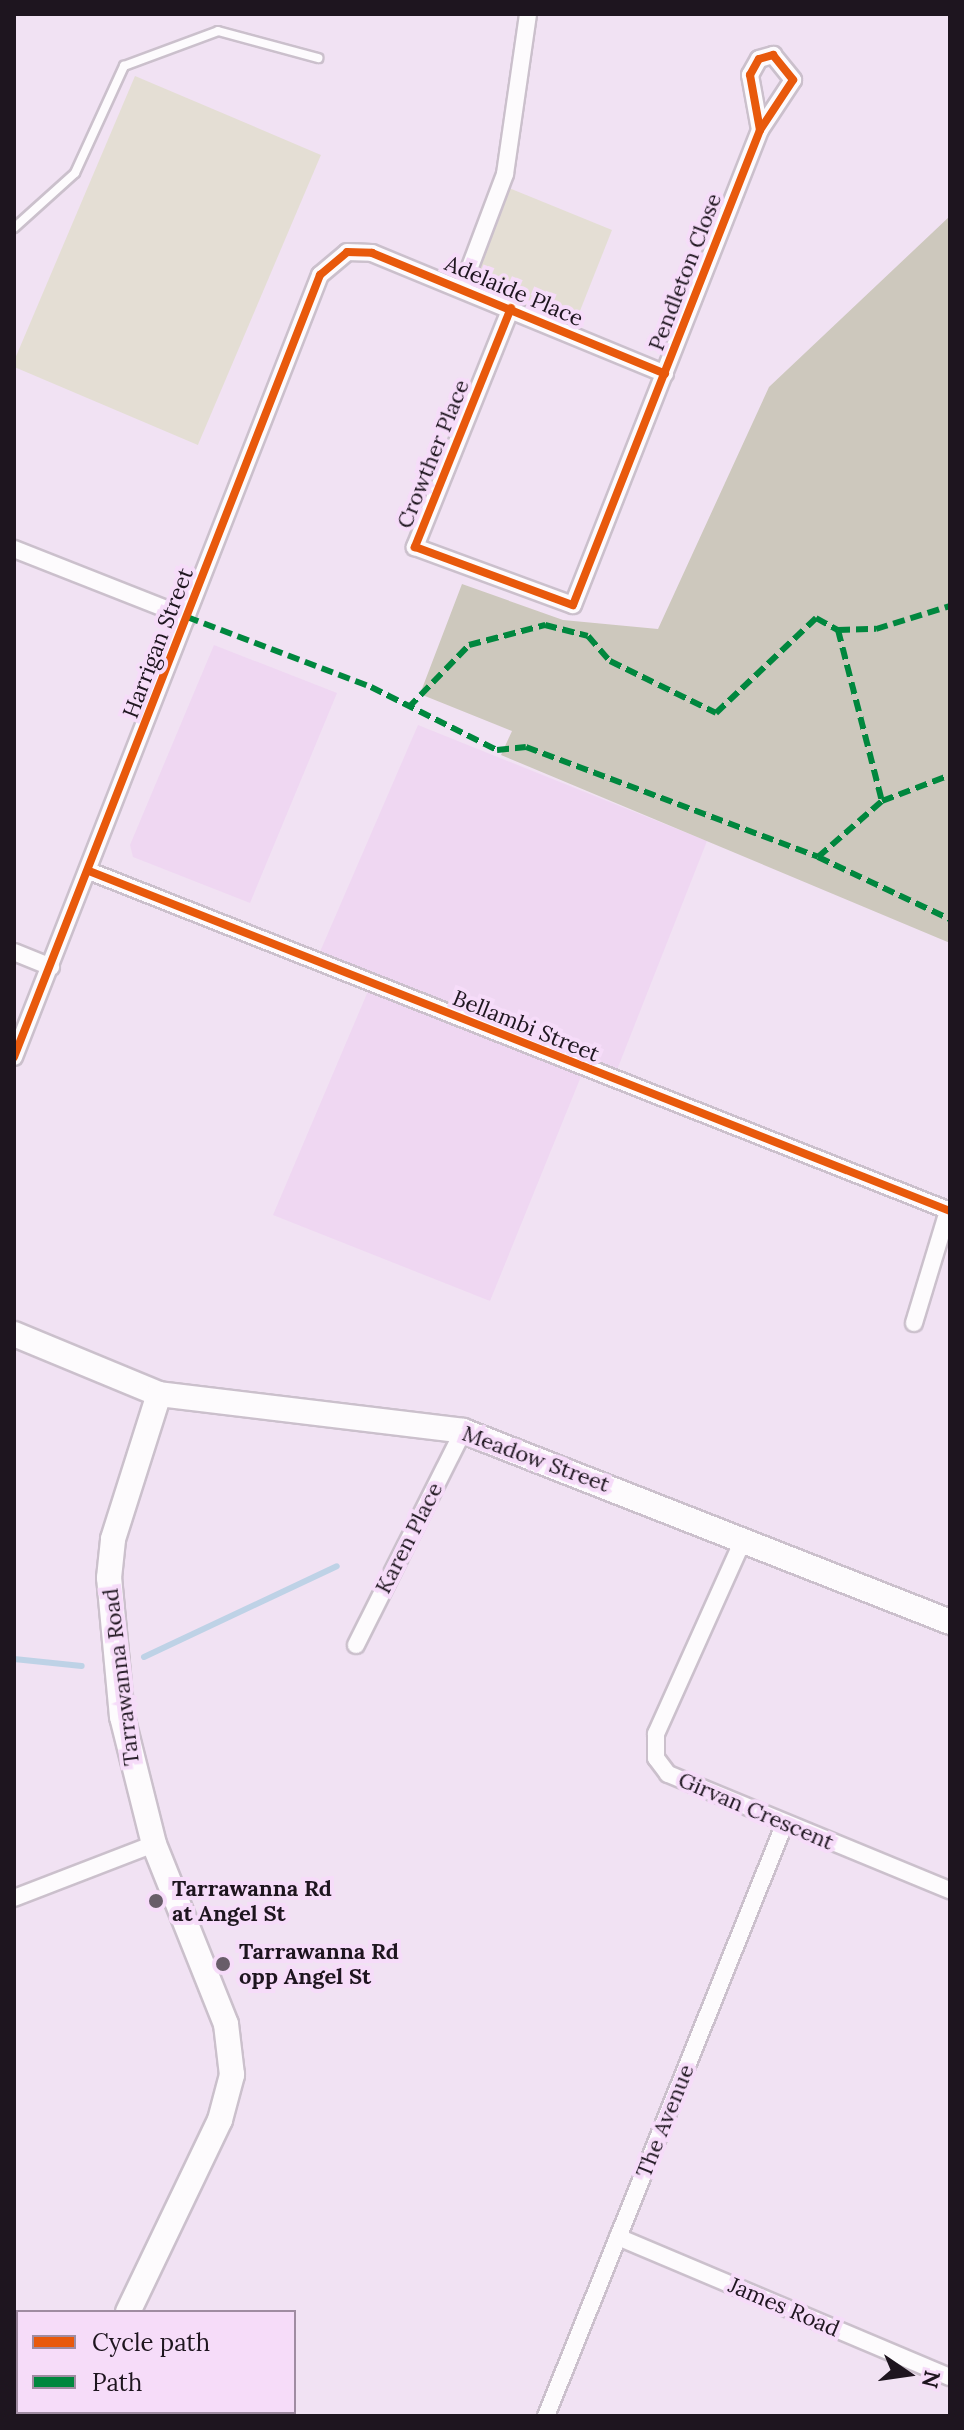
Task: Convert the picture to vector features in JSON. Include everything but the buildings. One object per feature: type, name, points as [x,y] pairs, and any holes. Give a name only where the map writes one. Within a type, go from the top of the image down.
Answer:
[{"type":"main road","name":"Meadow Street","points":[[14,1334],[159,1394],[463,1431],[744,1538],[950,1622]]},
{"type":"main road","name":"Tarrawanna Road","points":[[129,2310],[220,2120],[232,2075],[226,2024],[154,1844],[129,1762],[109,1578],[113,1539],[159,1394]]},
{"type":"street","points":[[462,288],[505,174],[528,14]]},
{"type":"street","name":"Pendleton Close","points":[[573,605],[760,130]]},
{"type":"street","name":"Adelaide Place","points":[[347,252],[372,253],[665,374]]},
{"type":"street","name":"Harrigan Street","points":[[14,1057],[320,275],[347,252]]},
{"type":"street","name":"Crowther Place","points":[[511,308],[415,547],[573,605]]},
{"type":"street","points":[[14,549],[187,617]]},
{"type":"street","name":"Bellambi Street","points":[[89,871],[949,1211]]},
{"type":"street","points":[[14,952],[51,967]]},
{"type":"street","points":[[914,1323],[949,1211]]},
{"type":"street","name":"Karen Place","points":[[356,1645],[463,1431]]},
{"type":"street","name":"Girvan Crescent","points":[[744,1538],[656,1734],[656,1758],[668,1774],[784,1825],[950,1890]]},
{"type":"street","name":"The Avenue","points":[[546,2416],[784,1825]]},
{"type":"street","points":[[14,1898],[154,1844]]},
{"type":"street","name":"James Road","points":[[618,2237],[950,2377]]},
{"type":"lane","points":[[14,228],[75,173],[124,66],[218,31],[318,58]]},
{"type":"shaded area","points":[[135,76],[321,155],[198,445],[14,367]]},
{"type":"shaded area","points":[[509,188],[612,230],[574,326],[481,288],[477,270]]},
{"type":"shaded area","points":[[950,216],[950,943],[501,755],[512,731],[420,694],[462,584],[563,620],[658,629],[769,387]]},
{"type":"shaded area","points":[[214,645],[337,693],[250,903],[133,857],[130,845]]},
{"type":"shaded area","points":[[418,725],[707,841],[613,1080],[584,1069],[490,1301],[273,1215],[371,984],[316,961]]},
{"type":"waterway","points":[[144,1657],[337,1566]]},
{"type":"waterway","points":[[14,1659],[82,1666]]},
{"type":"marked path","points":[[408,708],[469,645],[545,625],[588,636],[610,661],[716,713],[816,618],[838,630],[876,629],[950,606]]},
{"type":"marked path","points":[[187,617],[371,687],[497,750],[526,747],[818,857],[882,801],[950,775]]},
{"type":"marked path","points":[[838,630],[882,801]]},
{"type":"marked path","points":[[818,857],[950,919]]},
{"type":"cycle path","points":[[511,308],[415,547],[573,605],[760,130],[750,75],[759,59],[773,55],[793,80],[760,130]]},
{"type":"cycle path","points":[[14,1057],[320,275],[347,252],[372,253],[665,374]]},
{"type":"cycle path","points":[[89,871],[950,1211]]},
{"type":"place","name":"Tarrawanna Rd at Angel St","points":[[156,1901]]},
{"type":"place","name":"Tarrawanna Rd opp Angel St","points":[[223,1964]]}]
